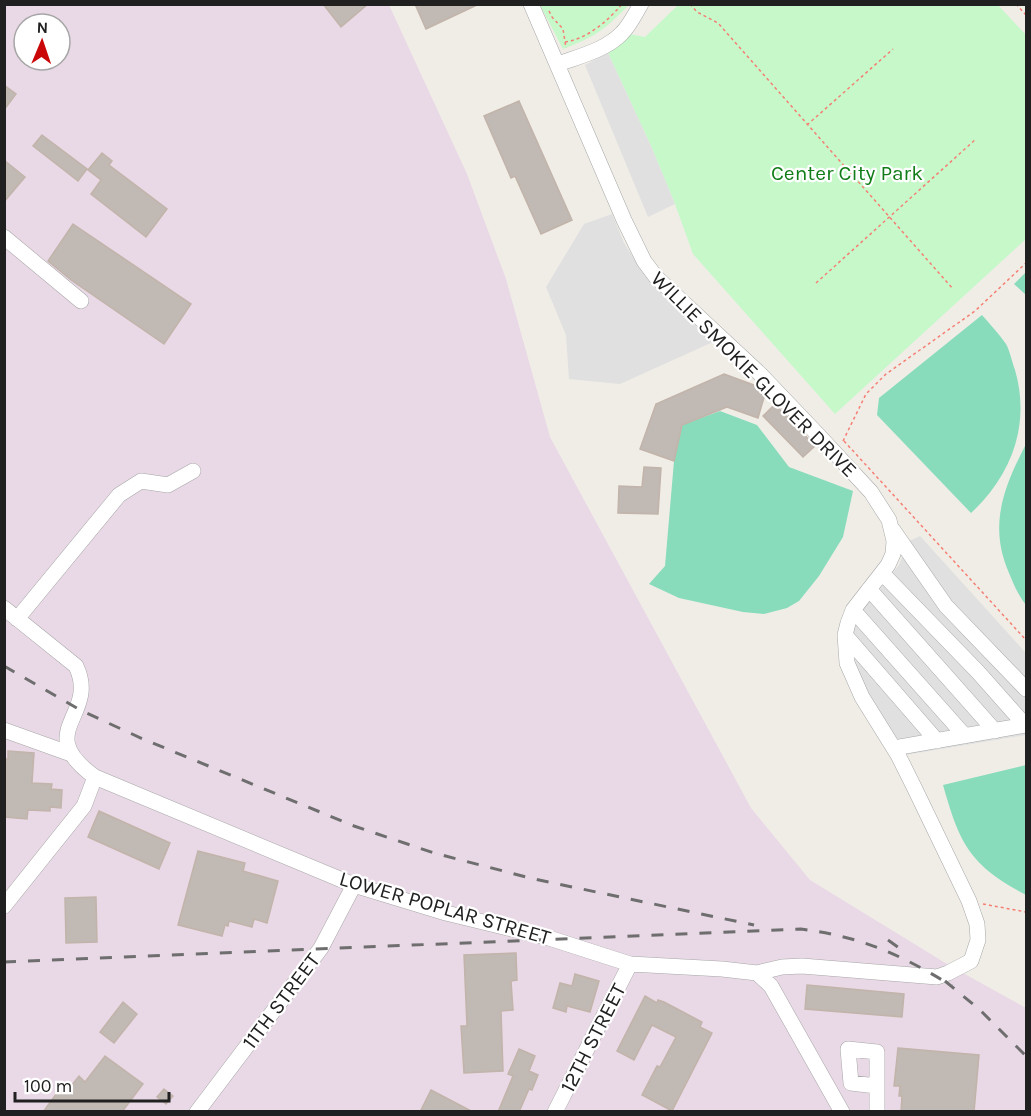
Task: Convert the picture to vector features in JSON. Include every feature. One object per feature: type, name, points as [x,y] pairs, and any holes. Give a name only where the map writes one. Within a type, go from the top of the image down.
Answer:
[{"type":"street","name":"WILLIE SMOKIE GLOVER DRIVE","points":[[531,4],[563,62],[634,242],[656,277],[760,374],[838,455],[882,508],[893,530],[946,606],[1026,689]]},
{"type":"street","points":[[563,62],[594,51],[615,39],[623,32],[641,4]]},
{"type":"street","points":[[4,237],[81,301]]},
{"type":"street","points":[[17,618],[119,495],[141,481],[168,485],[193,471]]},
{"type":"street","points":[[758,973],[782,967],[802,966],[937,977],[971,961],[978,940],[977,924],[950,858],[894,748],[862,697],[847,663],[845,635],[853,610],[882,573],[893,554],[893,530]]},
{"type":"street","points":[[882,573],[1026,725]]},
{"type":"street","points":[[869,589],[995,731]]},
{"type":"street","points":[[4,608],[76,666],[81,677],[81,699],[70,721],[68,734],[67,745],[70,754]]},
{"type":"street","points":[[853,610],[965,736]]},
{"type":"street","points":[[845,635],[937,741]]},
{"type":"street","points":[[894,748],[1026,725]]},
{"type":"street","points":[[4,730],[70,754]]},
{"type":"street","name":"LOWER POPLAR STREET","points":[[70,754],[78,765],[95,777],[354,885],[630,964],[758,973]]},
{"type":"street","points":[[4,906],[84,807],[95,777]]},
{"type":"street","name":"11TH STREET","points":[[197,1112],[321,948],[354,885]]},
{"type":"street","name":"12TH STREET","points":[[555,1112],[630,964]]},
{"type":"street","points":[[758,973],[771,986],[842,1112]]},
{"type":"street","points":[[876,1086],[877,1112]]},
{"type":"path","points":[[546,4],[552,17],[563,28],[565,42],[563,62]]},
{"type":"path","points":[[565,42],[576,40],[607,21],[622,4]]},
{"type":"path","points":[[690,4],[697,12],[718,23],[953,289]]},
{"type":"path","points":[[1016,4],[1026,15]]},
{"type":"path","points":[[807,125],[893,49]]},
{"type":"path","points":[[816,283],[976,139]]},
{"type":"path","points":[[838,455],[866,394],[886,374],[975,311],[1026,263]]},
{"type":"path","points":[[843,441],[1026,640]]},
{"type":"path","points":[[969,901],[1026,912]]},
{"type":"shaded area","points":[[5,5],[389,5],[467,174],[506,279],[550,437],[751,808],[810,880],[952,967],[1026,1008],[1026,1111],[5,1112]]},
{"type":"shaded area","points":[[608,53],[675,204],[648,217],[585,65]]},
{"type":"shaded area","points":[[612,214],[624,243],[640,268],[662,294],[713,342],[620,384],[569,379],[566,335],[546,287],[584,224]]},
{"type":"shaded area","points":[[920,536],[1026,653],[1026,735],[905,755],[868,697],[851,657],[852,629],[860,612],[899,565],[909,541]]},
{"type":"green space","points":[[540,5],[629,5],[599,32],[563,49]]},
{"type":"green space","name":"Center City Park","points":[[678,5],[998,5],[1026,35],[1026,239],[835,414],[693,254],[651,146],[608,53],[629,34],[645,37]]},
{"type":"green space","points":[[1026,272],[1026,295],[1014,284]]},
{"type":"green space","points":[[982,315],[1009,350],[1019,390],[1019,430],[1007,466],[997,483],[971,513],[877,415],[879,398]]},
{"type":"green space","points":[[720,411],[757,425],[789,467],[853,491],[843,537],[819,576],[799,601],[787,608],[764,614],[743,612],[679,598],[649,584],[665,566],[674,461],[682,425]]},
{"type":"green space","points":[[1026,444],[1026,605],[1014,586],[1003,555],[999,522],[1005,491]]},
{"type":"green space","points":[[1026,765],[1026,895],[992,874],[970,851],[955,823],[943,785]]},
{"type":"building","points":[[323,4],[368,4],[341,27]]},
{"type":"building","points":[[415,4],[479,4],[426,29]]},
{"type":"building","points":[[4,85],[16,94],[4,110]]},
{"type":"building","points":[[519,101],[572,220],[541,234],[515,176],[511,178],[484,116]]},
{"type":"building","points":[[42,135],[87,169],[78,181],[33,146]]},
{"type":"building","points":[[102,153],[112,161],[109,165],[167,209],[146,237],[91,194],[101,180],[88,170]]},
{"type":"building","points":[[4,160],[25,177],[4,202]]},
{"type":"building","points":[[73,224],[191,304],[164,344],[71,280],[48,261]]},
{"type":"building","points":[[724,374],[759,387],[765,394],[758,418],[727,407],[682,425],[674,461],[640,449],[656,404]]},
{"type":"building","points":[[775,404],[815,446],[803,457],[763,416]]},
{"type":"building","points":[[644,467],[661,468],[658,514],[618,513],[619,486],[642,487]]},
{"type":"building","points":[[8,751],[34,753],[32,783],[52,784],[51,789],[62,790],[61,808],[50,807],[50,811],[28,810],[27,819],[4,817],[4,759],[8,759]]},
{"type":"building","points":[[99,811],[170,843],[159,869],[88,837]]},
{"type":"building","points":[[198,851],[245,863],[243,871],[278,881],[267,923],[254,919],[252,927],[229,921],[228,926],[225,925],[222,936],[178,925]]},
{"type":"building","points":[[96,897],[97,942],[66,943],[65,898]]},
{"type":"building","points":[[516,953],[517,980],[511,981],[513,1010],[501,1011],[503,1071],[464,1073],[461,1026],[467,1026],[464,955]]},
{"type":"building","points":[[575,974],[599,981],[590,1012],[567,1006],[566,1012],[553,1008],[560,983],[572,986]]},
{"type":"building","points":[[807,985],[904,994],[902,1017],[805,1009]]},
{"type":"building","points":[[645,996],[657,1003],[658,1000],[664,1002],[702,1022],[700,1027],[712,1033],[672,1111],[642,1095],[676,1037],[652,1025],[634,1060],[617,1051]]},
{"type":"building","points":[[123,1002],[137,1014],[114,1043],[100,1032]]},
{"type":"building","points":[[898,1048],[979,1055],[974,1112],[901,1112],[900,1086],[894,1086]]},
{"type":"building","points":[[519,1049],[535,1056],[529,1071],[538,1075],[519,1112],[498,1112],[513,1076],[508,1074]]},
{"type":"building","points":[[105,1056],[143,1084],[122,1112],[43,1112],[65,1082],[71,1086],[79,1076],[85,1082]]},
{"type":"building","points":[[164,1089],[173,1096],[166,1104],[157,1097]]},
{"type":"building","points":[[431,1090],[473,1112],[420,1112]]},
{"type":"railway","points":[[4,666],[82,711],[143,739],[354,826],[434,853],[534,879],[754,925]]},
{"type":"railway","points":[[4,962],[801,929],[823,932],[880,948],[952,986]]},
{"type":"railway","points":[[888,940],[906,953]]},
{"type":"railway","points":[[945,981],[980,1010],[1026,1056]]}]
